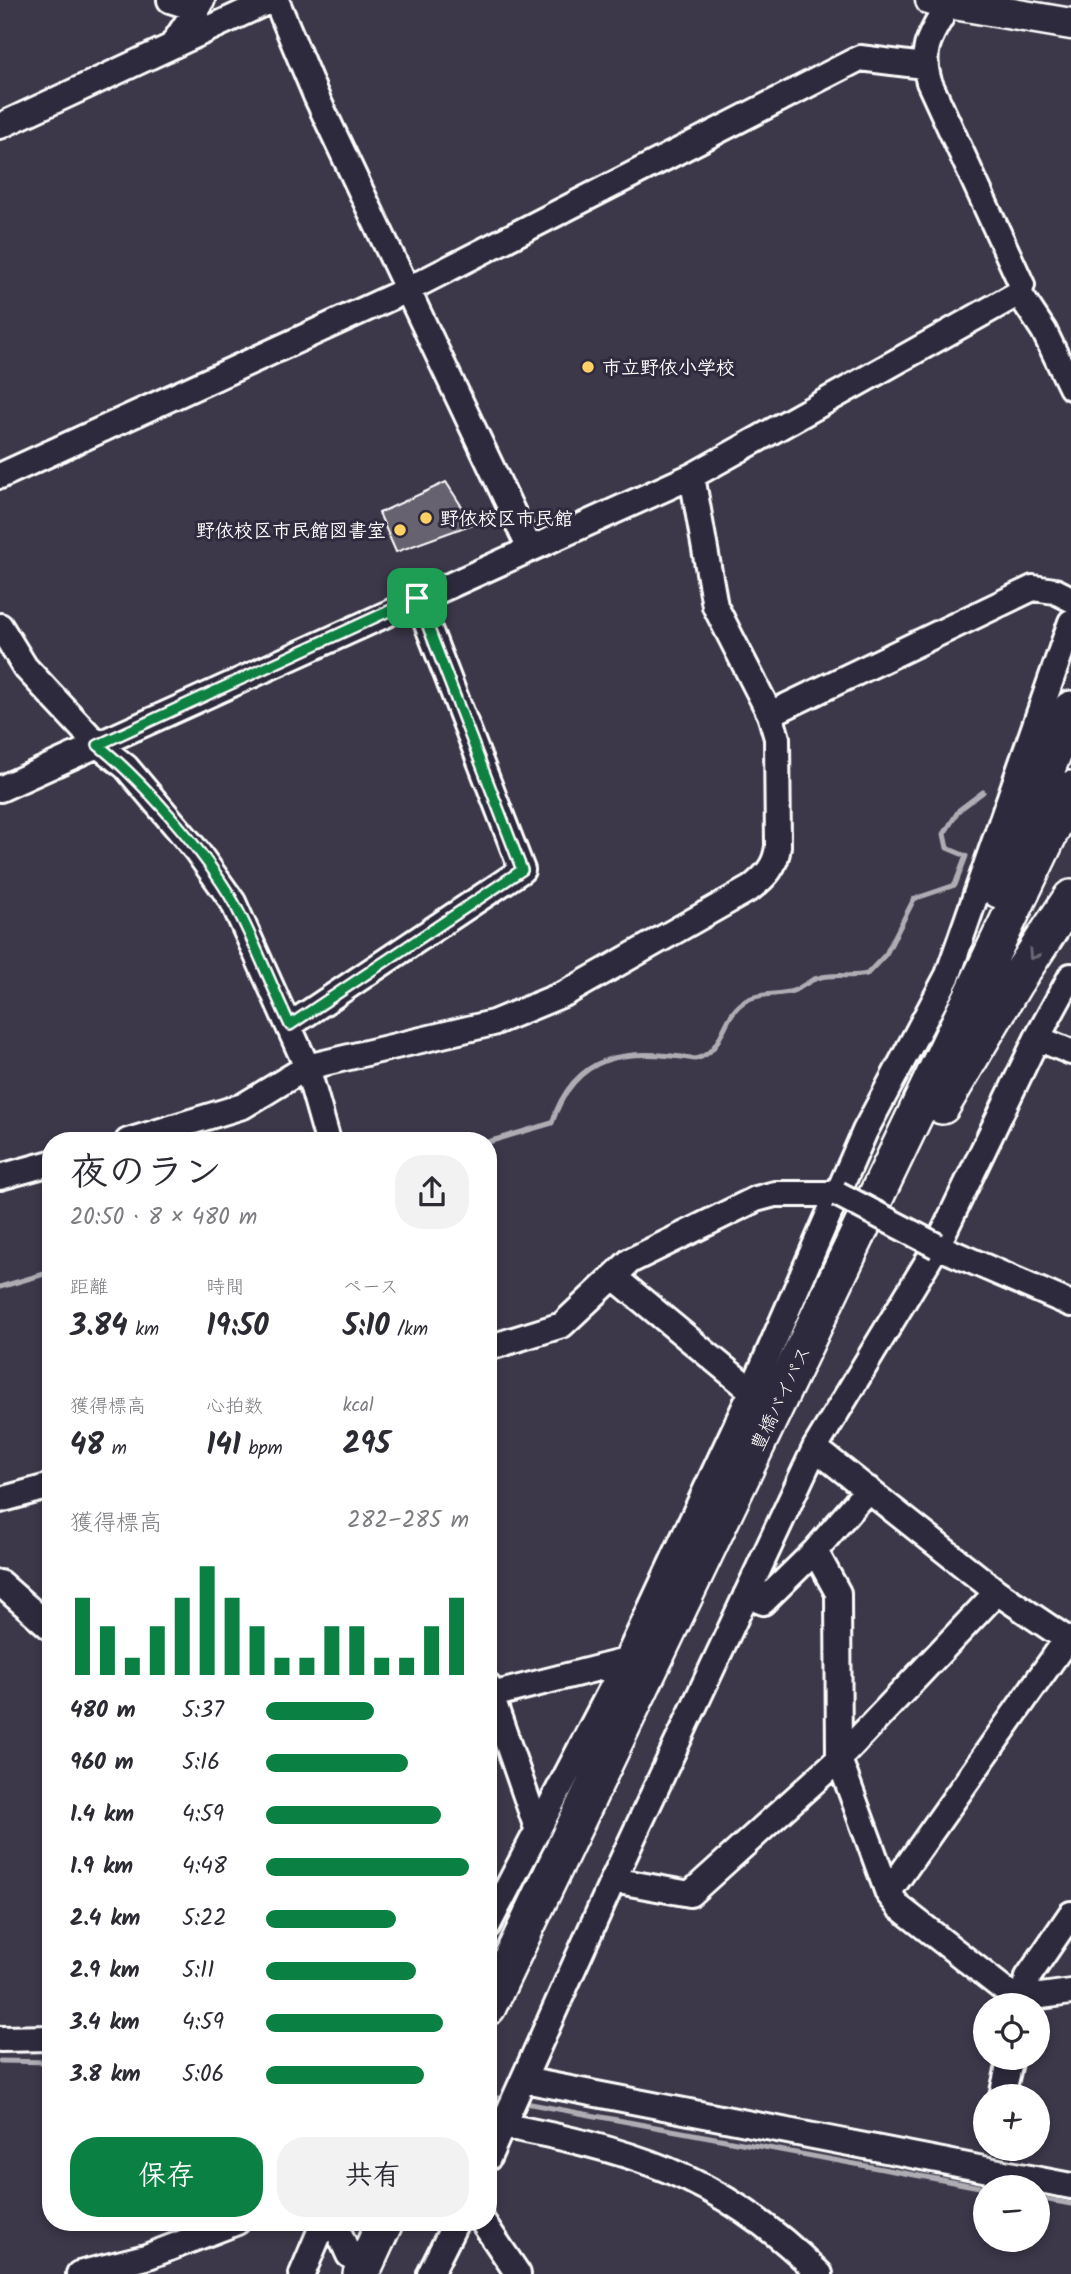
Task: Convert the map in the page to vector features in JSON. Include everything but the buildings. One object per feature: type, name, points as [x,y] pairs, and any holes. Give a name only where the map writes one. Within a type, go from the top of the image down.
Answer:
[{"type":"highway","points":[[904,1138],[1071,709]]},
{"type":"highway","name":"豊橋バイパス","points":[[497,1988],[1071,789]]},
{"type":"highway","points":[[846,1260],[898,1189],[1014,984],[1071,898]]},
{"type":"highway","points":[[355,2265],[379,2231]]},
{"type":"main road","points":[[943,1],[1071,24]]},
{"type":"street","points":[[170,0],[200,5],[173,45]]},
{"type":"street","points":[[0,126],[273,0],[529,547]]},
{"type":"street","points":[[943,1],[924,50],[924,66],[1022,285],[1020,293],[1044,331],[1071,387]]},
{"type":"street","points":[[0,477],[407,290],[860,58],[924,66]]},
{"type":"street","points":[[0,789],[529,547],[692,476],[1020,293]]},
{"type":"street","points":[[158,1132],[243,1106],[307,1067],[493,1023],[566,993],[751,888],[768,874],[777,856],[777,738],[770,714],[715,606],[692,476]]},
{"type":"street","points":[[770,714],[1033,588],[1055,591],[1071,599]]},
{"type":"street","points":[[290,1025],[522,870],[417,598]]},
{"type":"street","points":[[497,1908],[626,1661],[752,1391],[865,1131],[948,975],[1071,622]]},
{"type":"street","points":[[0,626],[24,667],[98,745],[134,778],[196,850],[233,902],[307,1067],[325,1132]]},
{"type":"street","points":[[820,2274],[759,2219],[694,2180],[623,2152],[500,2122],[522,2086],[613,1880],[815,1448],[937,1246],[1037,1038],[1071,976]]},
{"type":"street","points":[[1037,1038],[1071,1052]]},
{"type":"street","points":[[0,1177],[42,1165]]},
{"type":"street","points":[[497,1345],[562,1325],[630,1261],[756,1199],[775,1194],[838,1194],[937,1246],[1071,1304]]},
{"type":"street","points":[[614,1277],[752,1391]]},
{"type":"street","points":[[815,1448],[997,1592],[1069,1641],[888,1893]]},
{"type":"street","points":[[0,1500],[42,1488]]},
{"type":"street","points":[[746,1595],[763,1602],[815,1551],[868,1489]]},
{"type":"street","points":[[815,1551],[838,1592],[839,1759],[888,1893],[899,1908],[1009,1993]]},
{"type":"street","points":[[0,1583],[42,1620]]},
{"type":"street","points":[[613,1880],[690,1894],[839,1759],[997,1592]]},
{"type":"street","points":[[497,1690],[626,1661]]},
{"type":"street","points":[[497,1715],[538,1831]]},
{"type":"street","points":[[1026,1993],[1028,1977],[1071,1914]]},
{"type":"street","points":[[1050,1997],[1071,1992]]},
{"type":"street","points":[[0,2039],[42,2038]]},
{"type":"street","points":[[522,2086],[973,2157]]},
{"type":"street","points":[[992,2161],[1071,2186]]},
{"type":"street","points":[[79,2274],[146,2257],[214,2231]]},
{"type":"street","points":[[302,2274],[320,2231]]},
{"type":"street","points":[[338,2231],[355,2265]]},
{"type":"street","points":[[430,2274],[452,2231]]},
{"type":"street","points":[[489,2231],[518,2274]]},
{"type":"waterway","points":[[497,1139],[552,1123],[562,1099],[575,1081],[590,1068],[607,1060],[648,1054],[695,1059],[712,1049],[732,1014],[747,1000],[793,991],[814,979],[867,974],[886,954],[914,899],[955,885],[966,856],[947,848],[944,834],[959,810],[983,792]]},
{"type":"waterway","points":[[0,1287],[42,1275]]},
{"type":"waterway","points":[[0,2061],[42,2062]]},
{"type":"waterway","points":[[497,2098],[507,2100]]},
{"type":"waterway","points":[[520,2102],[973,2186]]},
{"type":"waterway","points":[[1050,2200],[1071,2204]]},
{"type":"place","name":"市立野依小学校","points":[[588,367]]},
{"type":"place","name":"野依校区市民館","points":[[426,518]]},
{"type":"place","name":"野依校区市民館図書室","points":[[400,530]]},
{"type":"route","points":[[417,598],[522,870],[290,1025],[233,902],[196,850],[125,767],[98,745],[417,598]]}]
